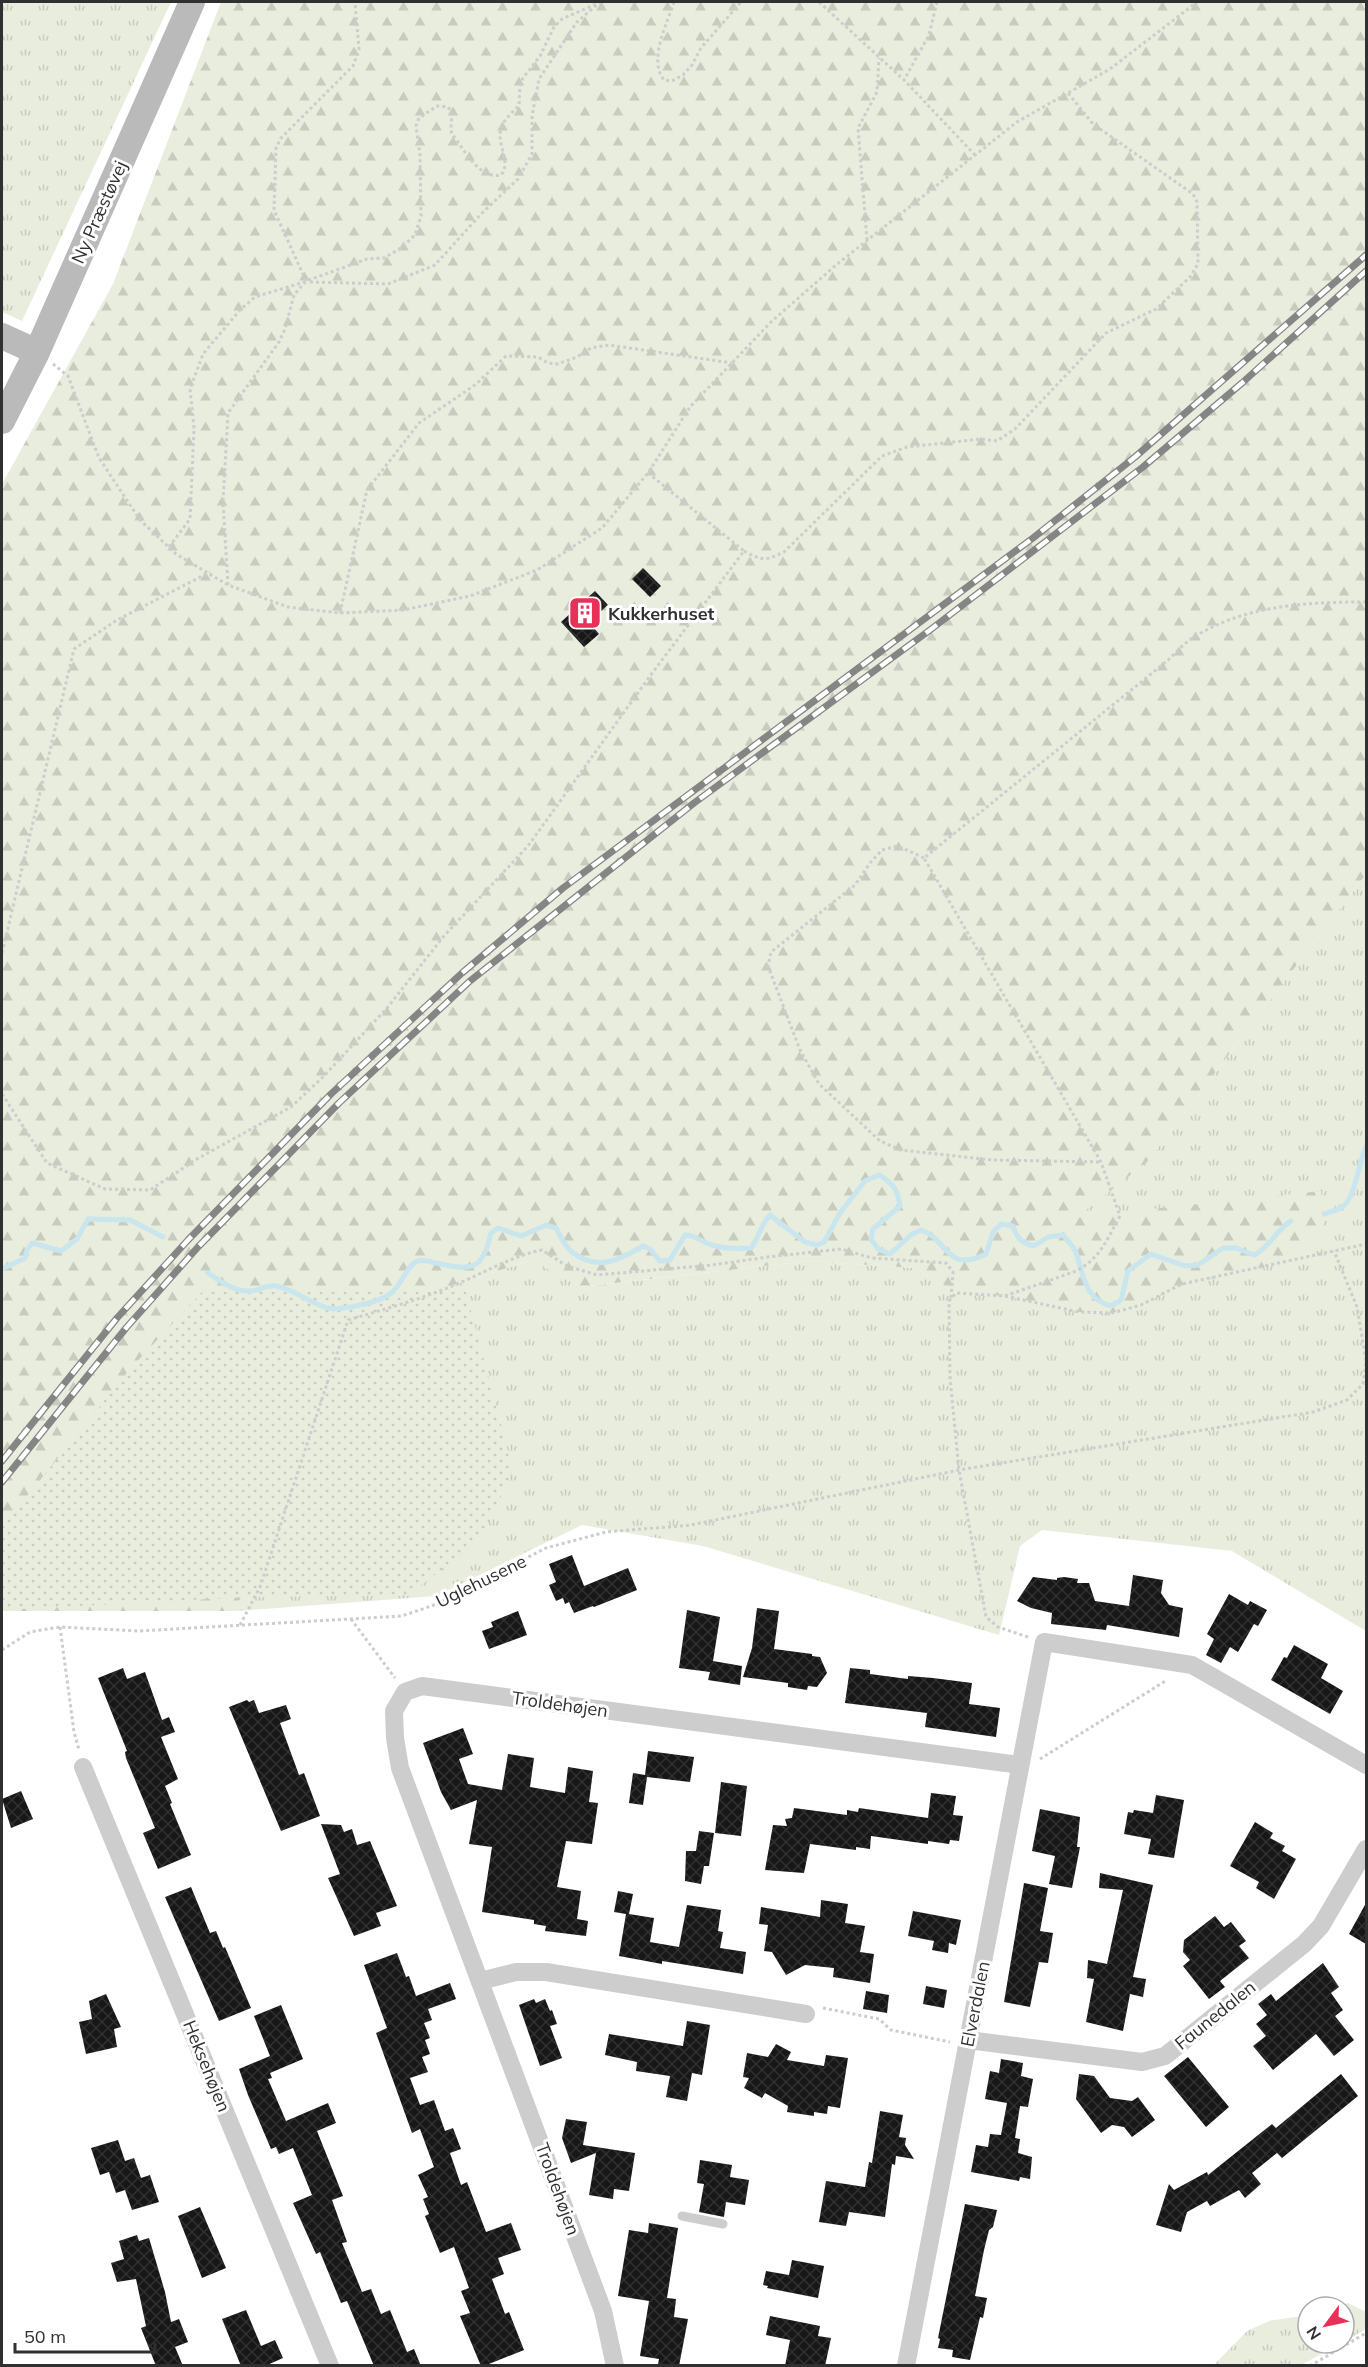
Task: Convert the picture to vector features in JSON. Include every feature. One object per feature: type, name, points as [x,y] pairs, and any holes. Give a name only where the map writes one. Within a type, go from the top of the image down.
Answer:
[{"type":"street","name":"Ny Præstøvej","points":[[2,421],[37,352],[192,2]]},
{"type":"street","points":[[2,336],[37,352]]},
{"type":"street","points":[[1044,1642],[1192,1665],[1366,1765]]},
{"type":"street","name":"Elverdalen","points":[[906,2366],[1044,1642]]},
{"type":"street","name":"Troldehøjen","points":[[615,2366],[603,2310],[400,1768],[395,1738],[394,1711],[405,1692],[422,1686],[1020,1765]]},
{"type":"street","name":"Heksehøjen","points":[[83,1767],[330,2366]]},
{"type":"street","name":"Faunedalen","points":[[968,2040],[1142,2062],[1165,2056],[1304,1944],[1321,1926],[1366,1849]]},
{"type":"street","points":[[480,1981],[516,1972],[546,1972],[806,2014]]},
{"type":"lane","points":[[682,2216],[723,2224]]},
{"type":"path","points":[[306,281],[274,210],[276,148],[281,138],[353,66],[359,49],[355,2]]},
{"type":"path","points":[[674,2],[657,58],[659,73],[664,80],[672,81],[683,75],[692,65],[701,48],[741,2]]},
{"type":"path","points":[[819,2],[903,80],[975,155]]},
{"type":"path","points":[[903,80],[929,35],[937,2]]},
{"type":"path","points":[[37,352],[68,376],[99,458],[140,520],[178,555],[210,572],[228,585],[288,607],[340,613],[403,610],[470,596],[537,570],[602,528],[648,473],[690,407],[771,322],[867,240],[1017,122],[1110,69],[1197,2]]},
{"type":"path","points":[[169,548],[190,519],[194,428],[190,389],[203,354],[240,310],[255,297],[367,259],[384,258],[401,248],[415,235],[421,216],[420,154],[416,126],[419,118],[436,106],[448,107],[451,110],[452,134],[480,171],[493,177],[501,176],[506,166],[500,130],[504,121],[519,105],[522,78],[540,56],[554,27],[562,19],[598,3]]},
{"type":"path","points":[[306,281],[388,284],[435,265],[481,214],[518,179],[532,154],[532,116],[539,79],[577,21],[598,3]]},
{"type":"path","points":[[867,240],[858,128],[877,92],[879,58]]},
{"type":"path","points":[[648,473],[744,551],[760,559],[768,560],[784,552],[882,456],[907,447],[981,439],[997,441],[1015,429],[1106,333],[1156,309],[1190,277],[1198,264],[1197,202],[1193,194],[1093,124],[1068,93]]},
{"type":"path","points":[[228,585],[223,502],[228,413],[279,342],[294,295],[306,281]]},
{"type":"path","points":[[340,613],[367,490],[419,423],[475,385],[506,356],[538,357],[548,363],[557,364],[577,357],[591,348],[609,345],[732,363]]},
{"type":"path","points":[[2,1094],[47,1164],[105,1189],[150,1190],[197,1159],[291,1107],[323,1077],[387,1008],[444,936],[528,846],[650,676],[744,551]]},
{"type":"path","points":[[2,953],[74,649],[117,620],[210,572]]},
{"type":"path","points":[[924,858],[1190,640],[1221,623],[1265,609],[1318,602],[1366,602]]},
{"type":"path","points":[[1005,1296],[1087,1266],[1100,1254],[1120,1216],[1101,1162],[924,858],[898,846],[882,850],[870,862],[855,885],[771,952],[768,966],[800,1050],[819,1084],[880,1141],[901,1150],[992,1160],[1101,1162]]},
{"type":"path","points":[[951,1298],[956,1293],[1005,1296],[1079,1312],[1112,1313],[1141,1305],[1182,1284],[1366,1244]]},
{"type":"path","points":[[240,1625],[260,1587],[348,1320],[458,1284],[524,1253],[542,1250],[567,1266],[597,1275],[712,1265],[841,1249],[872,1258],[946,1263],[952,1272],[949,1301],[950,1378],[959,1470],[986,1617],[998,1627],[1044,1642]]},
{"type":"path","points":[[1334,1251],[1357,1307],[1366,1361]]},
{"type":"path","name":"Uglehusene","points":[[2,1650],[30,1632],[60,1627],[139,1631],[402,1616],[434,1605],[546,1548],[606,1532],[690,1525],[959,1470],[1313,1412],[1347,1400],[1363,1384],[1366,1361]]},
{"type":"path","points":[[351,1619],[405,1692]]},
{"type":"path","points":[[60,1627],[74,1732],[83,1767]]},
{"type":"path","points":[[1020,1765],[1032,1765],[1192,1665]]},
{"type":"path","points":[[806,2014],[815,2007],[879,2019],[891,2030],[949,2042],[968,2040]]},
{"type":"path","points":[[1310,2366],[1366,2333]]},
{"type":"green space","points":[[2,2],[171,2],[22,321],[2,312]]},
{"type":"green space","points":[[221,2],[1366,2],[1366,874],[1147,1162],[1077,1217],[1321,1191],[1324,1224],[1285,1262],[1180,1286],[1141,1305],[1112,1313],[1079,1312],[1005,1296],[956,1293],[915,1268],[808,1261],[580,1287],[532,1260],[329,1325],[236,1611],[2,1611],[2,484],[113,284]]},
{"type":"green space","points":[[1366,874],[1366,1631],[1232,1551],[1042,1530],[1020,1546],[999,1635],[703,1546],[582,1525],[436,1596],[236,1611],[329,1325],[532,1260],[581,1287],[808,1261],[915,1268],[956,1293],[1005,1296],[1079,1312],[1112,1313],[1141,1305],[1076,1217],[1147,1162]]},
{"type":"green space","points":[[202,1292],[466,1292],[513,1470],[481,1540],[408,1595],[247,1597],[2,1610],[2,1527],[130,1369]]},
{"type":"green space","points":[[1356,2307],[1366,2312],[1366,2329],[1356,2335]]},
{"type":"green space","points":[[1296,2317],[1296,2355],[1320,2355],[1301,2365],[1214,2365],[1247,2331],[1269,2321]]},
{"type":"building","points":[[643,568],[661,586],[650,597],[632,579]]},
{"type":"building","name":"Kukkerhuset","points":[[595,591],[608,605],[589,622],[599,634],[584,647],[561,622]]},
{"type":"building","points":[[572,1555],[584,1586],[628,1568],[637,1590],[574,1613],[569,1602],[565,1604],[563,1598],[556,1601],[549,1585],[556,1582],[549,1564]]},
{"type":"building","points":[[1133,1575],[1163,1580],[1161,1593],[1169,1605],[1183,1608],[1179,1637],[1107,1625],[1106,1630],[1051,1624],[1052,1613],[1031,1608],[1017,1601],[1033,1577],[1057,1580],[1057,1578],[1064,1577],[1078,1579],[1077,1583],[1089,1583],[1095,1601],[1129,1606]]},
{"type":"building","points":[[1229,1594],[1248,1605],[1250,1601],[1267,1610],[1258,1626],[1254,1624],[1238,1652],[1230,1647],[1221,1663],[1206,1655],[1214,1639],[1207,1634]]},
{"type":"building","points":[[757,1608],[779,1611],[774,1649],[820,1657],[827,1673],[817,1687],[808,1686],[807,1690],[788,1687],[788,1683],[743,1677],[752,1648]]},
{"type":"building","points":[[687,1610],[720,1617],[713,1661],[742,1666],[740,1685],[708,1680],[710,1672],[679,1668]]},
{"type":"building","points":[[518,1611],[527,1635],[489,1649],[482,1631],[493,1627],[491,1622]]},
{"type":"building","points":[[1294,1645],[1328,1664],[1321,1678],[1343,1691],[1330,1714],[1271,1680]]},
{"type":"building","points":[[123,1668],[127,1679],[145,1672],[162,1720],[169,1717],[175,1732],[161,1737],[178,1779],[165,1786],[191,1855],[158,1869],[143,1833],[155,1828],[126,1758],[125,1752],[127,1751],[98,1678]]},
{"type":"building","points":[[850,1668],[870,1670],[870,1674],[908,1679],[908,1676],[972,1683],[969,1704],[1000,1708],[996,1737],[925,1727],[927,1713],[845,1703]]},
{"type":"building","points":[[247,1700],[249,1702],[254,1700],[259,1713],[286,1705],[291,1719],[280,1723],[299,1775],[304,1773],[320,1816],[281,1831],[229,1707]]},
{"type":"building","points":[[463,1728],[473,1754],[459,1759],[468,1784],[502,1790],[508,1754],[534,1758],[530,1787],[565,1793],[568,1767],[593,1771],[589,1802],[598,1803],[592,1844],[566,1841],[557,1887],[581,1891],[577,1919],[588,1921],[586,1936],[545,1931],[546,1926],[534,1924],[534,1920],[482,1912],[492,1847],[469,1844],[477,1800],[451,1810],[441,1792],[423,1743]]},
{"type":"building","points":[[648,1751],[694,1757],[690,1782],[647,1777],[643,1805],[629,1803],[633,1773],[645,1775]]},
{"type":"building","points":[[721,1782],[747,1786],[741,1836],[715,1833]]},
{"type":"building","points":[[21,1791],[33,1819],[11,1828],[2,1799]]},
{"type":"building","points":[[931,1793],[956,1796],[953,1815],[963,1816],[959,1841],[950,1840],[949,1844],[928,1841],[928,1844],[871,1836],[870,1849],[856,1847],[856,1850],[810,1844],[804,1873],[765,1870],[773,1825],[787,1826],[785,1819],[792,1818],[794,1808],[847,1815],[847,1810],[858,1812],[859,1808],[928,1818]]},
{"type":"building","points":[[1156,1795],[1184,1800],[1174,1858],[1148,1854],[1151,1839],[1124,1834],[1128,1812],[1133,1813],[1134,1810],[1153,1813]]},
{"type":"building","points":[[1040,1809],[1080,1817],[1077,1847],[1080,1847],[1072,1888],[1049,1884],[1055,1856],[1032,1851]]},
{"type":"building","points":[[1255,1822],[1273,1833],[1270,1838],[1285,1846],[1282,1851],[1296,1859],[1274,1899],[1256,1888],[1259,1882],[1230,1866]]},
{"type":"building","points":[[321,1824],[341,1825],[344,1832],[352,1829],[357,1845],[370,1841],[397,1906],[376,1913],[381,1926],[354,1936],[328,1878],[340,1874]]},
{"type":"building","points":[[699,1831],[714,1833],[709,1866],[704,1866],[701,1884],[685,1881],[686,1851],[696,1851]]},
{"type":"building","points":[[1100,1873],[1153,1885],[1133,1977],[1146,1979],[1143,1997],[1130,1994],[1123,2031],[1086,2022],[1094,1979],[1087,1978],[1088,1960],[1107,1964],[1123,1890],[1099,1888]]},
{"type":"building","points":[[1024,1883],[1048,1888],[1040,1931],[1053,1933],[1048,1963],[1039,1962],[1030,2007],[1004,2002]]},
{"type":"building","points":[[191,1887],[210,1933],[216,1931],[223,1948],[225,1947],[251,2008],[219,2021],[165,1897]]},
{"type":"building","points":[[618,1891],[633,1894],[629,1914],[654,1918],[650,1942],[679,1947],[687,1905],[721,1910],[718,1931],[723,1932],[720,1948],[746,1952],[743,1974],[619,1956],[626,1914],[614,1912]]},
{"type":"building","points":[[821,1900],[848,1904],[845,1923],[865,1926],[860,1952],[874,1954],[870,1983],[833,1977],[834,1968],[805,1965],[786,1975],[772,1952],[764,1951],[768,1925],[759,1924],[761,1907],[820,1917]]},
{"type":"building","points":[[1366,1903],[1366,1944],[1349,1934]]},
{"type":"building","points":[[913,1911],[961,1920],[956,1945],[949,1943],[948,1953],[932,1950],[934,1941],[908,1936]]},
{"type":"building","points":[[1215,1916],[1224,1927],[1231,1922],[1246,1941],[1239,1946],[1249,1958],[1220,1981],[1225,1987],[1209,1999],[1183,1966],[1190,1960],[1183,1952],[1184,1940]]},
{"type":"building","points":[[397,1953],[416,1996],[450,1983],[456,1999],[428,2009],[432,2020],[424,2023],[430,2038],[425,2040],[430,2054],[422,2057],[428,2072],[410,2078],[420,2105],[434,2100],[445,2131],[453,2128],[461,2149],[450,2153],[461,2185],[467,2182],[486,2232],[511,2223],[521,2250],[498,2258],[504,2274],[492,2279],[505,2314],[509,2312],[524,2350],[484,2366],[481,2366],[460,2316],[470,2313],[461,2291],[469,2288],[454,2247],[440,2253],[425,2216],[429,2214],[423,2199],[428,2197],[418,2175],[434,2167],[420,2129],[412,2133],[376,2033],[387,2028],[364,1965]]},
{"type":"building","points":[[1323,1963],[1339,1987],[1331,1993],[1343,2010],[1335,2016],[1354,2040],[1334,2056],[1316,2034],[1273,2070],[1253,2046],[1266,2036],[1256,2024],[1267,2015],[1258,2004],[1271,1994],[1276,2001]]},
{"type":"building","points":[[926,1986],[947,1990],[944,2008],[923,2004]]},
{"type":"building","points":[[866,1991],[889,1995],[887,2013],[863,2009]]},
{"type":"building","points":[[106,1994],[121,2027],[114,2029],[117,2047],[86,2054],[79,2022],[92,2019],[89,2001]]},
{"type":"building","points":[[534,1999],[536,2003],[545,1999],[550,2011],[552,2010],[557,2024],[550,2026],[562,2058],[540,2066],[519,2005]]},
{"type":"building","points":[[281,2005],[303,2059],[270,2073],[272,2078],[268,2079],[286,2121],[328,2103],[336,2123],[317,2131],[343,2196],[332,2200],[347,2242],[342,2243],[362,2292],[371,2289],[381,2314],[390,2310],[407,2352],[414,2349],[421,2366],[374,2366],[347,2301],[341,2303],[320,2252],[316,2254],[293,2203],[312,2195],[293,2148],[279,2154],[276,2147],[271,2149],[248,2095],[239,2069],[270,2056],[254,2016]]},
{"type":"building","points":[[687,2021],[710,2025],[702,2075],[692,2073],[687,2101],[666,2097],[670,2076],[636,2071],[637,2062],[605,2055],[609,2034],[683,2046]]},
{"type":"building","points":[[776,2044],[791,2052],[787,2060],[824,2066],[826,2055],[848,2058],[840,2108],[828,2106],[827,2114],[814,2112],[814,2116],[787,2112],[788,2106],[765,2093],[762,2098],[744,2088],[749,2078],[743,2077],[747,2053],[768,2057]]},
{"type":"building","points":[[1188,2057],[1229,2107],[1206,2127],[1164,2076]]},
{"type":"building","points":[[1001,2059],[1023,2063],[1021,2076],[1033,2079],[1028,2107],[1020,2106],[1015,2138],[1020,2139],[1018,2153],[1032,2157],[1030,2179],[1020,2177],[1019,2181],[971,2172],[976,2145],[988,2147],[990,2134],[1001,2135],[1007,2103],[985,2099],[990,2071],[999,2073]]},
{"type":"building","points":[[1079,2074],[1094,2076],[1110,2098],[1132,2101],[1138,2097],[1155,2120],[1132,2137],[1124,2127],[1112,2125],[1101,2133],[1076,2099]]},
{"type":"building","points":[[1341,2074],[1358,2096],[1282,2158],[1277,2153],[1252,2173],[1261,2184],[1245,2198],[1239,2190],[1210,2206],[1207,2201],[1187,2212],[1181,2232],[1156,2225],[1169,2184],[1174,2190],[1207,2172],[1208,2175],[1272,2124],[1276,2128]]},
{"type":"building","points":[[880,2111],[903,2115],[899,2137],[906,2138],[905,2145],[914,2159],[896,2156],[895,2165],[892,2164],[885,2217],[849,2212],[846,2226],[819,2222],[826,2181],[865,2187],[869,2162],[872,2163]]},
{"type":"building","points":[[566,2119],[587,2122],[583,2145],[635,2153],[629,2191],[614,2189],[613,2199],[589,2195],[596,2153],[571,2163],[562,2138]]},
{"type":"building","points":[[118,2140],[125,2161],[134,2158],[141,2178],[150,2175],[159,2202],[132,2210],[125,2190],[116,2193],[109,2172],[100,2175],[91,2148]]},
{"type":"building","points":[[700,2160],[732,2165],[730,2177],[749,2180],[745,2205],[726,2202],[724,2217],[699,2212],[704,2184],[697,2183]]},
{"type":"building","points":[[965,2204],[997,2210],[993,2227],[989,2230],[975,2296],[987,2298],[970,2360],[952,2357],[953,2350],[938,2348],[940,2339],[938,2338]]},
{"type":"building","points":[[200,2207],[226,2268],[202,2278],[178,2216]]},
{"type":"building","points":[[649,2223],[678,2228],[667,2298],[676,2299],[674,2317],[688,2319],[679,2366],[658,2364],[659,2359],[640,2356],[649,2301],[618,2296],[629,2230],[648,2233]]},
{"type":"building","points":[[137,2235],[139,2241],[149,2238],[171,2322],[179,2319],[188,2342],[175,2347],[183,2366],[156,2366],[141,2328],[146,2326],[136,2279],[117,2282],[111,2263],[124,2259],[119,2241]]},
{"type":"building","points":[[792,2260],[824,2266],[818,2298],[767,2288],[768,2286],[763,2285],[766,2271],[789,2275]]},
{"type":"building","points":[[246,2310],[261,2346],[275,2340],[283,2358],[265,2366],[241,2366],[222,2319]]},
{"type":"building","points":[[770,2316],[820,2326],[818,2336],[831,2338],[825,2366],[785,2366],[790,2340],[766,2335]]},
{"type":"waterway","points":[[1324,1214],[1340,1208],[1351,1196],[1366,1147]]},
{"type":"waterway","points":[[208,1273],[239,1290],[253,1291],[276,1286],[332,1309],[365,1304],[391,1294],[410,1266],[418,1261],[424,1260],[459,1267],[474,1265],[484,1255],[491,1233],[498,1228],[521,1236],[546,1225],[556,1228],[572,1252],[582,1258],[600,1263],[625,1256],[643,1246],[650,1249],[660,1261],[670,1260],[685,1235],[722,1247],[751,1248],[770,1215],[805,1242],[817,1245],[824,1242],[840,1213],[865,1181],[879,1175],[894,1188],[900,1206],[873,1229],[871,1239],[878,1249],[890,1254],[911,1235],[921,1230],[930,1234],[955,1258],[963,1260],[986,1254],[993,1232],[1001,1224],[1013,1226],[1020,1239],[1034,1246],[1048,1237],[1063,1235],[1075,1250],[1090,1291],[1095,1298],[1111,1306],[1121,1300],[1128,1271],[1151,1254],[1185,1266],[1198,1265],[1223,1248],[1236,1248],[1254,1255],[1260,1252],[1291,1221]]},
{"type":"waterway","points":[[2,1269],[25,1258],[32,1243],[61,1251],[77,1239],[88,1219],[130,1220],[163,1237]]},
{"type":"railway","points":[[2,1461],[117,1318],[188,1240],[331,1094],[462,973],[563,888],[1033,538],[1135,457],[1366,255]]},
{"type":"railway","points":[[2,1482],[126,1328],[198,1247],[339,1103],[470,981],[694,803],[930,630],[1143,467],[1242,383],[1366,271]]},
{"type":"place","name":"Kukkerhuset","points":[[585,613]]}]
